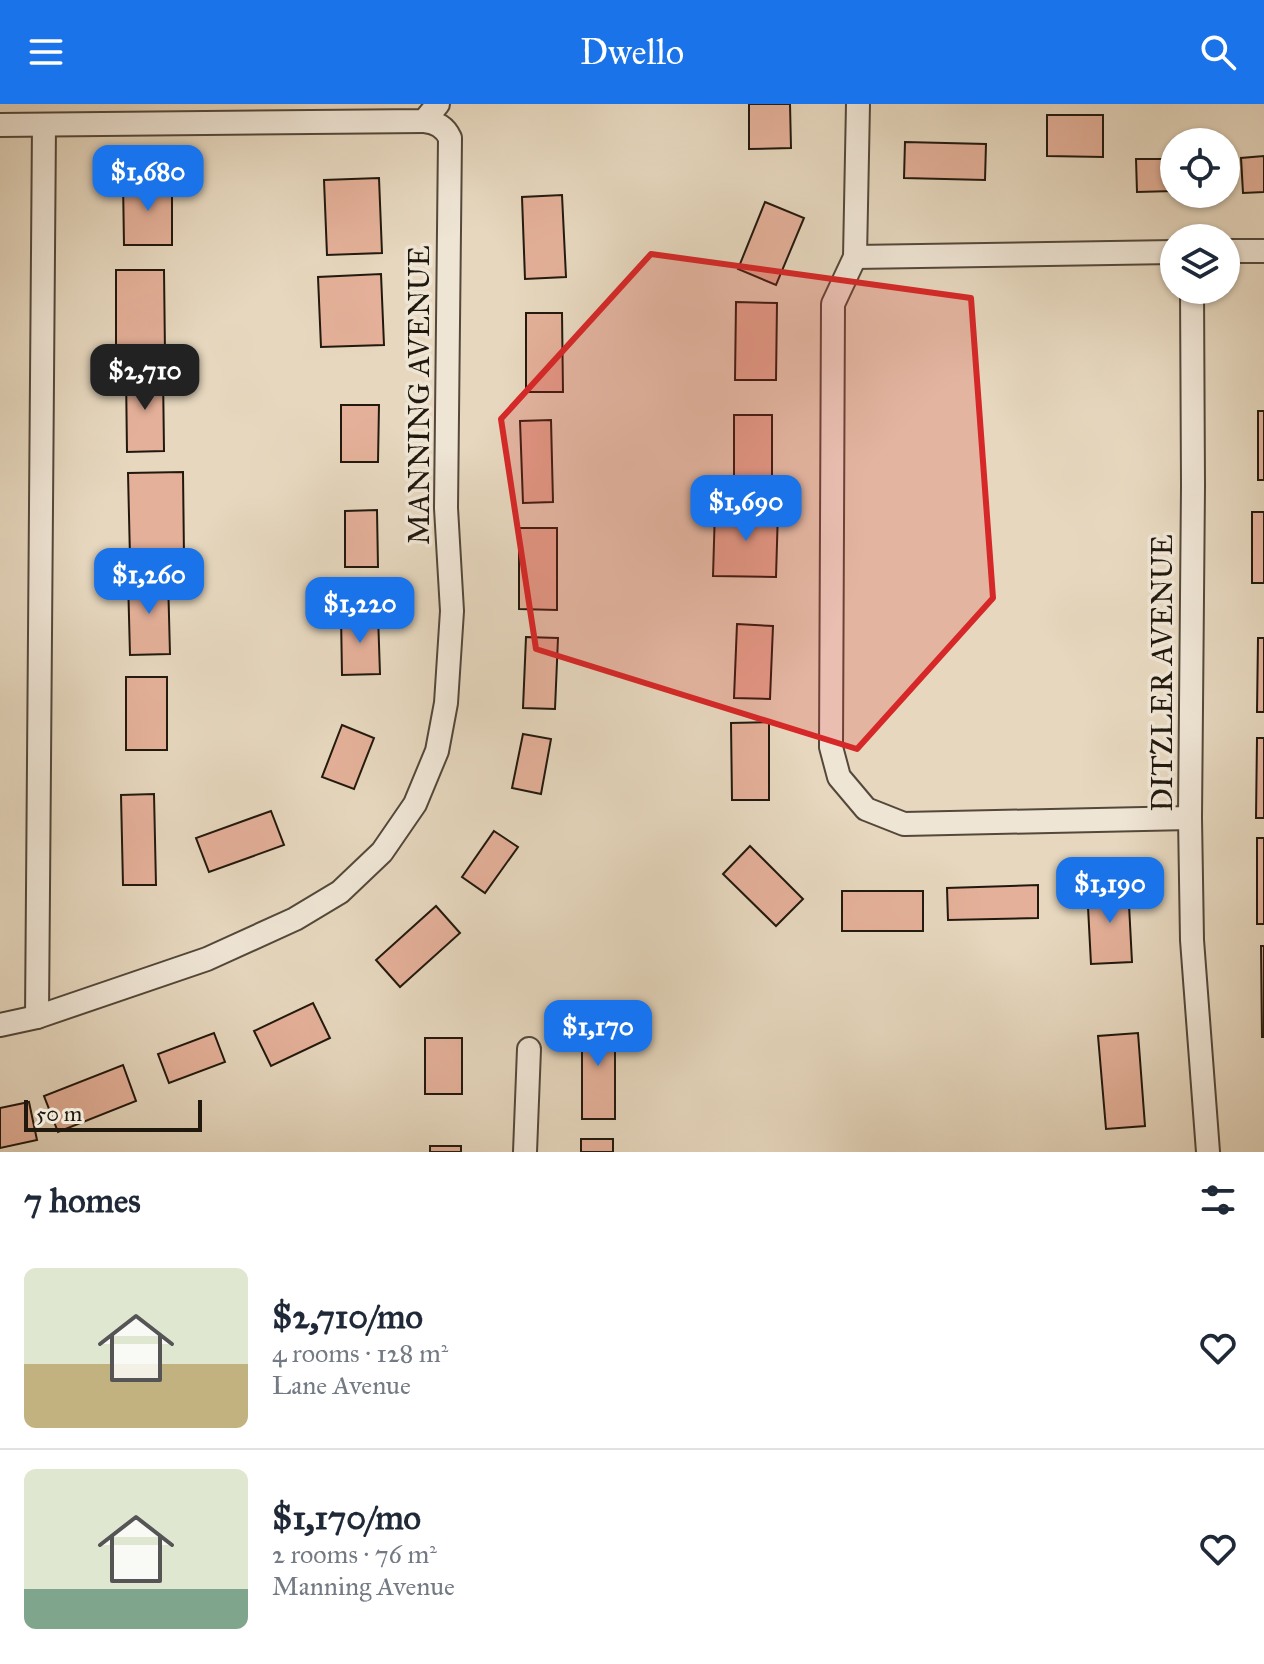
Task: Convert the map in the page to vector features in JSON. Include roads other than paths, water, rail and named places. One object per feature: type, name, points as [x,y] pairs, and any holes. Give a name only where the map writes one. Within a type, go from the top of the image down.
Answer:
[{"type":"street","points":[[858,104],[855,257],[833,304],[831,747],[839,777],[866,809],[904,824],[1190,818]]},
{"type":"street","points":[[0,125],[44,125],[144,114],[431,112]]},
{"type":"street","name":"MANNING AVENUE","points":[[37,1017],[207,959],[295,919],[340,892],[382,852],[415,804],[437,751],[446,703],[452,611],[446,508],[450,138],[446,130],[431,121],[431,112]]},
{"type":"street","points":[[0,1025],[37,1017],[44,125]]},
{"type":"street","points":[[1240,251],[1264,251]]},
{"type":"street","points":[[855,257],[1160,252]]},
{"type":"street","name":"DITZLER AVENUE","points":[[1192,304],[1192,940],[1208,1152]]},
{"type":"street","points":[[525,1152],[529,1049]]}]
